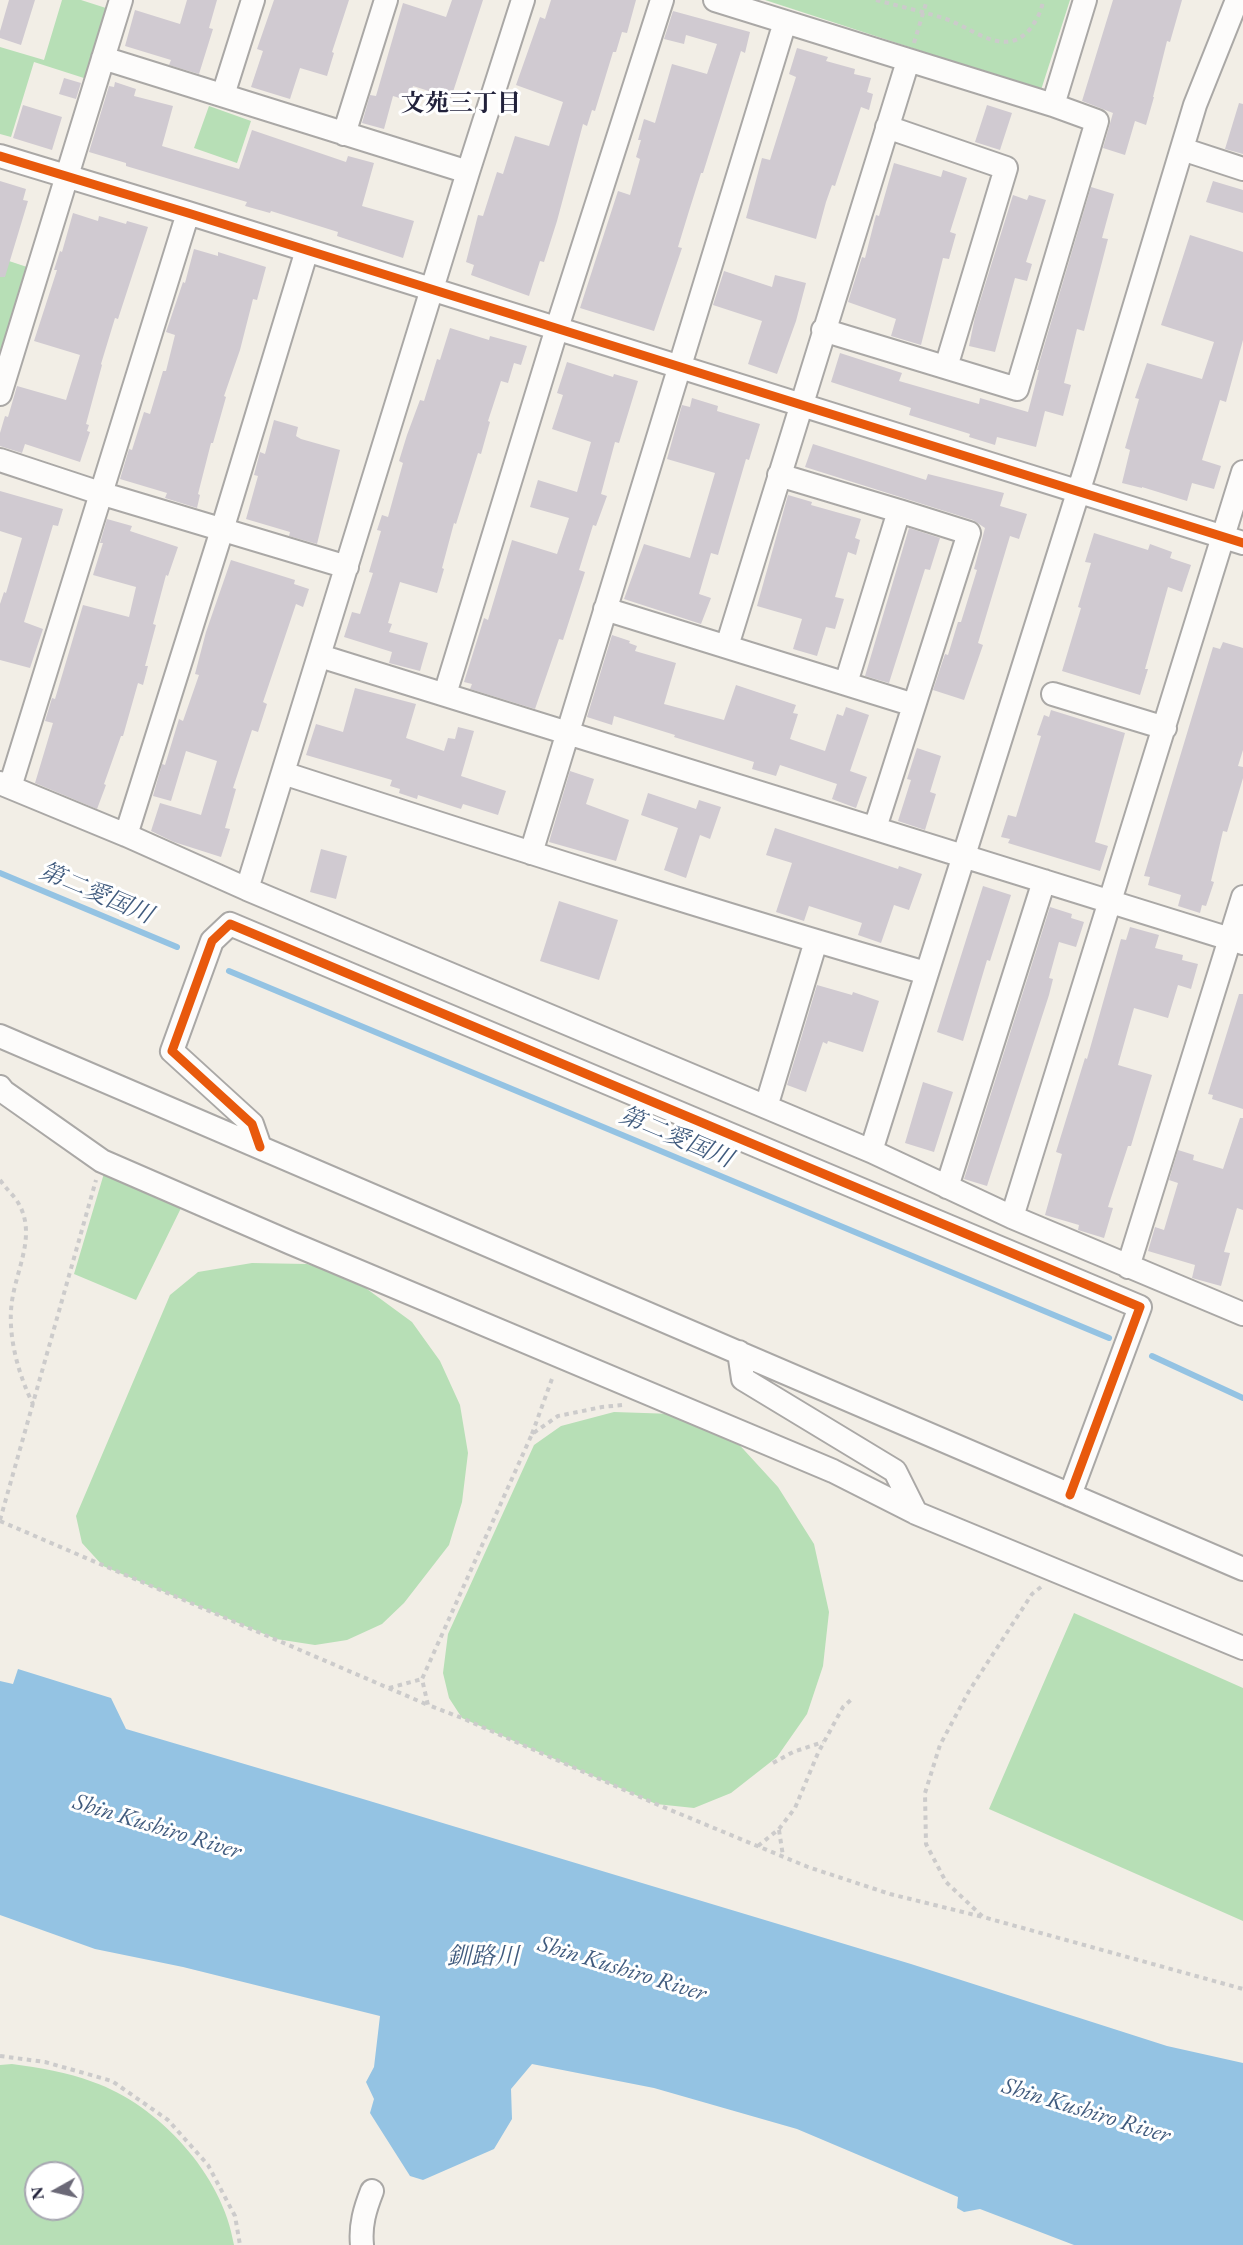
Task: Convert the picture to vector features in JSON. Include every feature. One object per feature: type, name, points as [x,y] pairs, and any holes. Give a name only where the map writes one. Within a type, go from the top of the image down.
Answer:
[{"type":"street","points":[[0,394],[121,0]]},
{"type":"street","points":[[223,95],[253,0]]},
{"type":"street","points":[[344,134],[386,0]]},
{"type":"street","points":[[247,889],[523,0]]},
{"type":"street","points":[[445,694],[557,328],[662,0]]},
{"type":"street","points":[[715,0],[1053,105],[1097,121],[1017,389],[823,330]]},
{"type":"street","points":[[1053,105],[1085,0]]},
{"type":"street","points":[[871,1151],[1195,105],[1238,0]]},
{"type":"street","points":[[531,853],[785,22]]},
{"type":"street","points":[[103,58],[468,172]]},
{"type":"street","points":[[727,646],[908,61]]},
{"type":"street","points":[[887,127],[1006,168],[946,368]]},
{"type":"street","points":[[1182,149],[1243,169]]},
{"type":"street","points":[[0,156],[1233,540]]},
{"type":"street","points":[[188,213],[5,785],[871,1151],[1012,1217],[1243,1314]]},
{"type":"street","points":[[126,835],[307,250]]},
{"type":"street","points":[[0,460],[100,493],[347,567]]},
{"type":"street","points":[[1012,1217],[1165,728],[1233,540],[1243,472]]},
{"type":"street","points":[[779,475],[969,533],[875,828]]},
{"type":"street","points":[[846,683],[899,511]]},
{"type":"street","points":[[605,609],[914,705]]},
{"type":"street","points":[[320,656],[1237,941]]},
{"type":"street","points":[[1053,694],[1165,728]]},
{"type":"street","points":[[283,772],[531,853],[926,973]]},
{"type":"street","points":[[947,1187],[1044,881]]},
{"type":"street","points":[[1128,1267],[1237,941],[1243,897]]},
{"type":"street","points":[[260,1146],[252,1124],[172,1051],[212,942],[230,924],[1140,1307],[1070,1495]]},
{"type":"street","points":[[766,1107],[816,941]]},
{"type":"street","points":[[0,1036],[1243,1569]]},
{"type":"street","points":[[0,1087],[102,1161],[833,1471],[916,1513],[1243,1648]]},
{"type":"street","points":[[739,1352],[743,1378],[895,1471],[916,1513]]},
{"type":"street","points":[[362,2245],[364,2212],[372,2191]]},
{"type":"path","points":[[876,0],[958,23],[992,41],[1011,42],[1027,32],[1036,21],[1042,0]]},
{"type":"path","points":[[908,61],[927,0]]},
{"type":"path","points":[[102,1161],[0,1521],[462,1718],[656,1804],[808,1867],[890,1893],[1243,1989]]},
{"type":"path","points":[[0,1180],[16,1200],[24,1220],[27,1239],[12,1301],[12,1335],[23,1384],[33,1404]]},
{"type":"path","points":[[428,1705],[422,1679],[532,1434],[561,1357]]},
{"type":"path","points":[[532,1434],[558,1416],[624,1405]]},
{"type":"path","points":[[983,1917],[946,1882],[926,1844],[925,1793],[940,1745],[969,1691],[1032,1594],[1061,1571]]},
{"type":"path","points":[[388,1688],[422,1679]]},
{"type":"path","points":[[758,1846],[779,1830],[795,1808],[824,1742],[843,1707],[853,1698]]},
{"type":"path","points":[[773,1763],[794,1752],[824,1742]]},
{"type":"path","points":[[779,1830],[783,1856]]},
{"type":"path","points":[[0,2056],[45,2062],[112,2081],[168,2120],[208,2165],[234,2216],[240,2245]]},
{"type":"green space","points":[[62,0],[81,0],[109,9],[87,79],[34,62],[11,137],[0,134],[0,47],[44,60]]},
{"type":"green space","points":[[765,0],[1070,0],[1041,90]]},
{"type":"green space","points":[[209,106],[251,121],[237,163],[194,148]]},
{"type":"green space","points":[[0,258],[27,267],[0,354]]},
{"type":"green space","points":[[105,1170],[182,1206],[136,1300],[74,1274]]},
{"type":"green space","points":[[252,1263],[307,1264],[352,1278],[412,1322],[440,1361],[460,1405],[468,1453],[462,1502],[449,1545],[404,1603],[382,1624],[347,1640],[315,1645],[276,1639],[103,1566],[82,1543],[76,1516],[170,1295],[198,1272]]},
{"type":"green space","points":[[614,1412],[674,1414],[734,1439],[778,1487],[814,1544],[829,1612],[823,1666],[807,1714],[777,1757],[731,1793],[694,1808],[656,1804],[462,1718],[449,1698],[443,1673],[448,1634],[534,1445],[561,1426]]},
{"type":"green space","points":[[1074,1613],[1243,1688],[1243,1921],[989,1809]]},
{"type":"green space","points":[[12,2064],[43,2069],[93,2082],[118,2093],[164,2125],[202,2169],[217,2193],[234,2245],[0,2245],[0,2065]]},
{"type":"water","name":"釧路川","points":[[18,1669],[111,1698],[126,1729],[911,1964],[1167,2046],[1243,2063],[1243,2245],[1074,2245],[980,2209],[964,2212],[957,2208],[958,2197],[797,2129],[654,2088],[532,2064],[511,2089],[512,2119],[494,2149],[423,2180],[410,2176],[370,2113],[374,2099],[366,2082],[374,2067],[380,2016],[183,1967],[95,1949],[0,1915],[0,1681],[13,1684]]},
{"type":"building","points":[[9,0],[35,0],[21,45],[0,38]]},
{"type":"building","points":[[187,0],[217,0],[209,28],[213,29],[199,74],[169,65],[171,60],[125,46],[135,10],[180,24]]},
{"type":"building","points":[[274,0],[349,0],[332,52],[334,53],[327,76],[300,68],[290,99],[251,87],[263,51],[257,49]]},
{"type":"building","points":[[452,0],[483,0],[451,98],[413,86],[409,101],[393,96],[384,129],[362,123],[370,95],[376,96],[403,3],[446,17]]},
{"type":"building","points":[[551,0],[636,0],[627,33],[622,32],[616,52],[613,52],[595,111],[592,110],[587,126],[583,124],[557,221],[544,262],[540,261],[529,296],[471,275],[474,265],[466,262],[478,215],[483,216],[497,172],[503,174],[515,136],[549,146],[563,102],[516,85],[540,17],[545,19]]},
{"type":"building","points":[[1113,0],[1182,0],[1170,42],[1167,41],[1146,125],[1135,121],[1125,155],[1103,148],[1113,113],[1082,101]]},
{"type":"building","points":[[673,11],[750,32],[745,53],[741,51],[703,173],[701,173],[678,247],[682,248],[654,331],[580,308],[618,191],[630,195],[640,159],[636,157],[644,119],[655,123],[672,64],[707,74],[717,44],[686,35],[684,44],[664,39]]},
{"type":"building","points":[[797,48],[828,57],[826,61],[855,69],[854,74],[871,78],[867,92],[873,94],[869,110],[861,107],[835,186],[832,185],[826,202],[816,239],[746,218],[762,158],[770,160],[796,77],[789,74]]},
{"type":"building","points":[[64,78],[81,83],[76,99],[59,94]]},
{"type":"building","points":[[115,82],[136,89],[134,96],[173,106],[162,146],[239,169],[252,130],[346,162],[348,156],[374,163],[362,206],[414,221],[403,258],[337,236],[338,232],[271,211],[270,213],[245,206],[247,202],[126,166],[126,163],[89,152],[109,86],[114,87]]},
{"type":"building","points":[[1239,103],[1243,104],[1243,154],[1225,149]]},
{"type":"building","points":[[23,105],[62,117],[52,150],[13,138]]},
{"type":"building","points":[[987,105],[1012,113],[1000,150],[975,142]]},
{"type":"building","points":[[894,163],[941,177],[943,170],[967,178],[950,232],[956,234],[949,259],[943,258],[921,345],[891,336],[896,319],[848,302],[862,257],[865,258],[876,215],[879,216]]},
{"type":"building","points":[[0,181],[26,189],[23,200],[28,201],[5,277],[0,277]]},
{"type":"building","points":[[1213,181],[1243,190],[1243,213],[1206,202]]},
{"type":"building","points":[[1091,187],[1114,194],[1102,238],[1108,239],[1084,331],[1077,329],[1064,383],[1071,385],[1063,416],[1045,411],[1036,447],[997,437],[995,445],[969,437],[970,434],[909,415],[911,408],[831,382],[840,353],[902,373],[899,381],[979,404],[980,398],[1028,412],[1039,370],[1037,370]]},
{"type":"building","points":[[1013,195],[1027,200],[1029,195],[1046,200],[1026,262],[1032,264],[1027,281],[1015,278],[995,352],[969,346],[975,317]]},
{"type":"building","points":[[73,213],[98,221],[99,216],[126,224],[127,221],[148,227],[101,364],[86,424],[89,425],[87,431],[90,432],[80,462],[25,444],[22,453],[0,446],[0,433],[5,416],[8,417],[17,386],[66,400],[80,355],[34,341]]},
{"type":"building","points":[[1190,235],[1243,252],[1243,340],[1226,402],[1220,400],[1202,460],[1221,466],[1214,489],[1192,483],[1187,501],[1122,483],[1130,450],[1125,448],[1139,399],[1135,398],[1147,363],[1202,379],[1214,342],[1161,325]]},
{"type":"building","points":[[194,249],[218,256],[218,252],[266,267],[257,300],[253,299],[240,350],[224,396],[226,397],[198,494],[200,495],[197,508],[165,498],[167,493],[120,479],[144,412],[150,414],[163,371],[166,371],[175,335],[166,332],[183,282],[185,283]]},
{"type":"building","points":[[724,271],[772,287],[775,275],[806,283],[796,321],[777,374],[748,364],[762,321],[713,305]]},
{"type":"building","points":[[450,328],[489,340],[490,336],[527,346],[521,365],[514,363],[508,383],[501,381],[488,421],[490,422],[481,454],[478,453],[456,524],[454,523],[437,593],[400,582],[388,623],[392,624],[389,632],[428,643],[420,671],[389,663],[392,652],[344,637],[352,612],[360,614],[373,573],[369,572],[381,531],[377,530],[382,515],[388,517],[403,463],[399,461],[407,435],[420,400],[424,401],[437,359],[440,360]]},
{"type":"building","points":[[567,362],[613,377],[614,374],[638,381],[619,443],[615,442],[601,494],[607,496],[596,526],[593,525],[579,570],[585,572],[563,640],[559,639],[535,709],[470,689],[472,684],[464,682],[484,618],[488,620],[512,540],[557,554],[569,518],[530,507],[538,480],[577,492],[591,442],[552,429],[563,395],[557,393]]},
{"type":"building","points":[[692,398],[718,406],[717,411],[760,424],[749,460],[746,459],[718,555],[711,553],[699,594],[711,598],[701,624],[624,599],[644,544],[690,558],[715,473],[667,459],[682,405],[690,407]]},
{"type":"building","points":[[274,420],[298,427],[296,436],[301,439],[340,450],[317,544],[289,536],[290,532],[246,519],[258,476],[254,475],[260,452],[265,454]]},
{"type":"building","points":[[813,444],[926,480],[928,474],[1004,493],[1000,506],[1027,514],[1019,539],[1010,536],[978,643],[983,645],[964,700],[933,690],[945,654],[948,655],[958,622],[961,622],[977,570],[974,569],[985,528],[973,520],[805,467]]},
{"type":"building","points":[[0,491],[63,509],[58,526],[53,525],[24,622],[43,629],[30,668],[0,660],[0,604],[4,592],[6,593],[22,538],[0,531]]},
{"type":"building","points":[[788,495],[812,502],[811,505],[861,519],[855,538],[860,540],[856,555],[848,552],[835,597],[844,599],[835,629],[826,627],[817,656],[793,649],[802,619],[757,606]]},
{"type":"building","points":[[107,519],[132,526],[130,531],[178,547],[168,576],[166,575],[153,624],[156,625],[145,666],[148,666],[143,685],[138,683],[123,736],[121,736],[97,809],[35,783],[53,723],[45,721],[52,698],[55,699],[83,605],[129,617],[136,587],[93,575],[103,543],[100,543]]},
{"type":"building","points":[[909,528],[940,538],[930,570],[925,569],[889,683],[865,676]]},
{"type":"building","points":[[1094,533],[1148,550],[1150,544],[1172,552],[1170,558],[1191,565],[1182,592],[1168,587],[1140,695],[1062,671],[1081,608],[1078,607],[1091,563],[1085,562]]},
{"type":"building","points":[[231,560],[295,580],[294,584],[309,589],[303,607],[296,604],[263,702],[267,704],[258,732],[252,730],[233,788],[236,789],[225,828],[230,829],[221,857],[174,842],[151,831],[160,803],[201,815],[217,761],[186,751],[171,801],[153,796],[179,719],[183,721],[199,675],[195,674],[206,632]]},
{"type":"building","points":[[612,635],[630,641],[629,643],[637,646],[635,651],[676,663],[664,704],[724,720],[736,685],[796,705],[793,713],[798,714],[790,739],[825,751],[837,714],[843,716],[846,707],[869,715],[850,771],[867,777],[856,808],[832,799],[837,784],[780,765],[776,776],[752,769],[754,762],[674,737],[675,735],[614,716],[612,725],[587,717]]},
{"type":"building","points":[[1223,642],[1243,648],[1243,750],[1238,766],[1243,767],[1243,778],[1227,832],[1223,831],[1211,881],[1214,882],[1206,906],[1202,905],[1200,913],[1178,906],[1181,895],[1148,885],[1150,877],[1144,876],[1213,647],[1220,649]]},
{"type":"building","points":[[355,688],[416,704],[406,738],[444,751],[448,738],[455,739],[458,727],[474,731],[461,776],[506,791],[498,815],[463,804],[461,809],[418,795],[417,799],[399,793],[400,789],[390,786],[392,780],[306,755],[316,724],[343,732]]},
{"type":"building","points":[[1051,710],[1125,733],[1095,842],[1108,846],[1100,871],[1008,843],[1010,839],[1001,837],[1008,815],[1016,817],[1041,736],[1037,735],[1044,715],[1049,717]]},
{"type":"building","points":[[917,748],[941,756],[930,792],[936,794],[925,830],[898,821],[911,780],[907,779]]},
{"type":"building","points":[[570,771],[594,779],[586,804],[629,820],[616,861],[549,842]]},
{"type":"building","points":[[648,793],[696,809],[699,800],[721,807],[710,839],[700,835],[686,878],[664,870],[678,828],[641,815]]},
{"type":"building","points":[[775,828],[898,869],[899,866],[922,874],[909,910],[894,905],[881,943],[858,935],[862,923],[809,906],[804,921],[776,912],[792,863],[766,855]]},
{"type":"building","points":[[321,849],[347,856],[336,899],[310,892]]},
{"type":"building","points":[[983,886],[1011,895],[990,961],[987,960],[963,1041],[937,1032]]},
{"type":"building","points":[[559,901],[618,920],[599,980],[540,961]]},
{"type":"building","points":[[1050,907],[1072,914],[1071,918],[1084,922],[1076,947],[1059,942],[1049,978],[1053,979],[1049,995],[987,1186],[964,1179]]},
{"type":"building","points":[[1130,927],[1159,935],[1155,948],[1183,955],[1182,960],[1198,964],[1191,989],[1178,985],[1168,1018],[1134,1008],[1118,1065],[1152,1075],[1131,1146],[1128,1146],[1108,1207],[1113,1208],[1104,1238],[1078,1230],[1079,1225],[1045,1215],[1062,1154],[1056,1152],[1085,1058],[1087,1059],[1121,939],[1126,940]]},
{"type":"building","points":[[817,985],[852,995],[853,992],[879,1001],[863,1052],[828,1041],[827,1044],[823,1042],[806,1092],[787,1085]]},
{"type":"building","points":[[1239,994],[1243,994],[1243,1109],[1212,1099],[1213,1095],[1208,1094]]},
{"type":"building","points":[[923,1082],[953,1092],[934,1152],[905,1143]]},
{"type":"building","points":[[1240,1118],[1243,1118],[1243,1210],[1237,1208],[1224,1252],[1230,1253],[1221,1286],[1192,1278],[1195,1265],[1148,1251],[1155,1227],[1164,1230],[1178,1183],[1169,1180],[1178,1150],[1194,1155],[1193,1160],[1223,1169]]},
{"type":"waterway","name":"第二愛国川","points":[[0,873],[177,947]]},
{"type":"waterway","name":"第二愛国川","points":[[229,971],[1109,1338]]},
{"type":"waterway","name":"第二愛国川","points":[[1152,1356],[1243,1398]]},
{"type":"cycle path","points":[[0,156],[1243,543]]},
{"type":"cycle path","points":[[260,1147],[252,1124],[172,1051],[212,941],[230,924],[1140,1307],[1070,1495]]},
{"type":"district","name":"文苑三丁目","points":[[461,104]]},
{"type":"water label","name":"Shin Kushiro River","points":[[157,1827]]},
{"type":"water label","name":"Shin Kushiro River","points":[[622,1969]]},
{"type":"water label","name":"Shin Kushiro River","points":[[1086,2111]]}]
